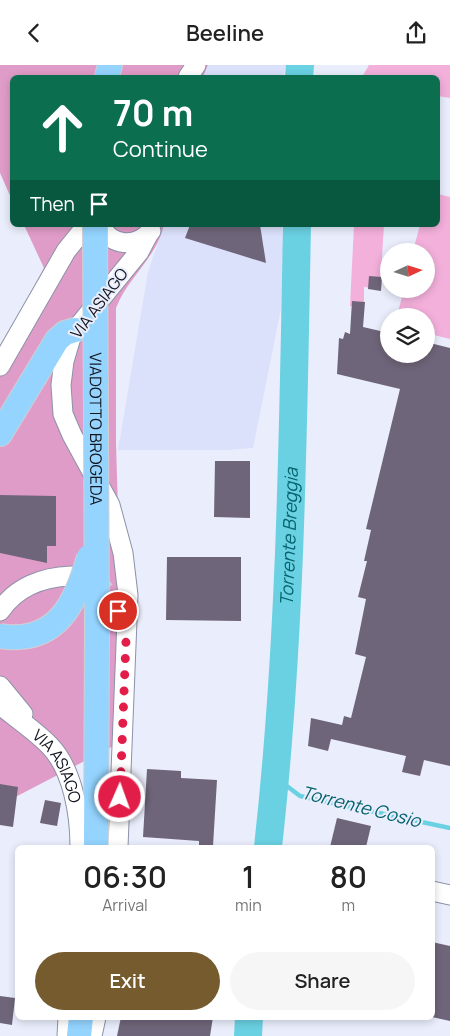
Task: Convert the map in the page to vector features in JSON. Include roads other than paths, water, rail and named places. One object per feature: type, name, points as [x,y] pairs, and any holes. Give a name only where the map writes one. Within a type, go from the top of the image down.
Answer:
[{"type":"main road","name":"VIADOTTO BROGEDA","points":[[95,227],[96,845]]},
{"type":"main road","points":[[0,434],[57,340],[65,333],[74,330]]},
{"type":"main road","points":[[0,636],[25,636],[40,632],[67,611],[81,587],[96,529]]},
{"type":"main road","points":[[79,1036],[81,1020]]},
{"type":"street","points":[[0,367],[66,251],[85,227]]},
{"type":"street","points":[[102,227],[111,239],[121,243],[134,242],[152,228]]},
{"type":"street","name":"VIA ASIAGO","points":[[118,845],[128,595],[127,573],[110,505],[72,435],[63,414],[61,385],[64,361],[74,330],[139,253],[152,228]]},
{"type":"street","points":[[0,611],[9,600],[29,585],[54,577],[71,576]]},
{"type":"street","points":[[118,611],[126,640]]},
{"type":"street","points":[[0,685],[50,746]]},
{"type":"street","name":"VIA ASIAGO","points":[[0,705],[50,746],[73,791],[78,811],[80,845]]},
{"type":"street","points":[[435,892],[450,895]]},
{"type":"street","points":[[67,1036],[68,1020]]},
{"type":"street","points":[[92,1036],[95,1020]]},
{"type":"waterway","name":"Torrente Breggia","points":[[299,75],[300,65]]},
{"type":"waterway","name":"Torrente Breggia","points":[[268,845],[282,692],[290,537],[297,227]]},
{"type":"waterway","name":"Torrente Cosio","points":[[275,777],[300,796],[450,828]]},
{"type":"waterway","name":"Torrente Breggia","points":[[248,1036],[249,1020]]},
{"type":"tunnel","points":[[89,580],[102,586],[118,611]]}]
